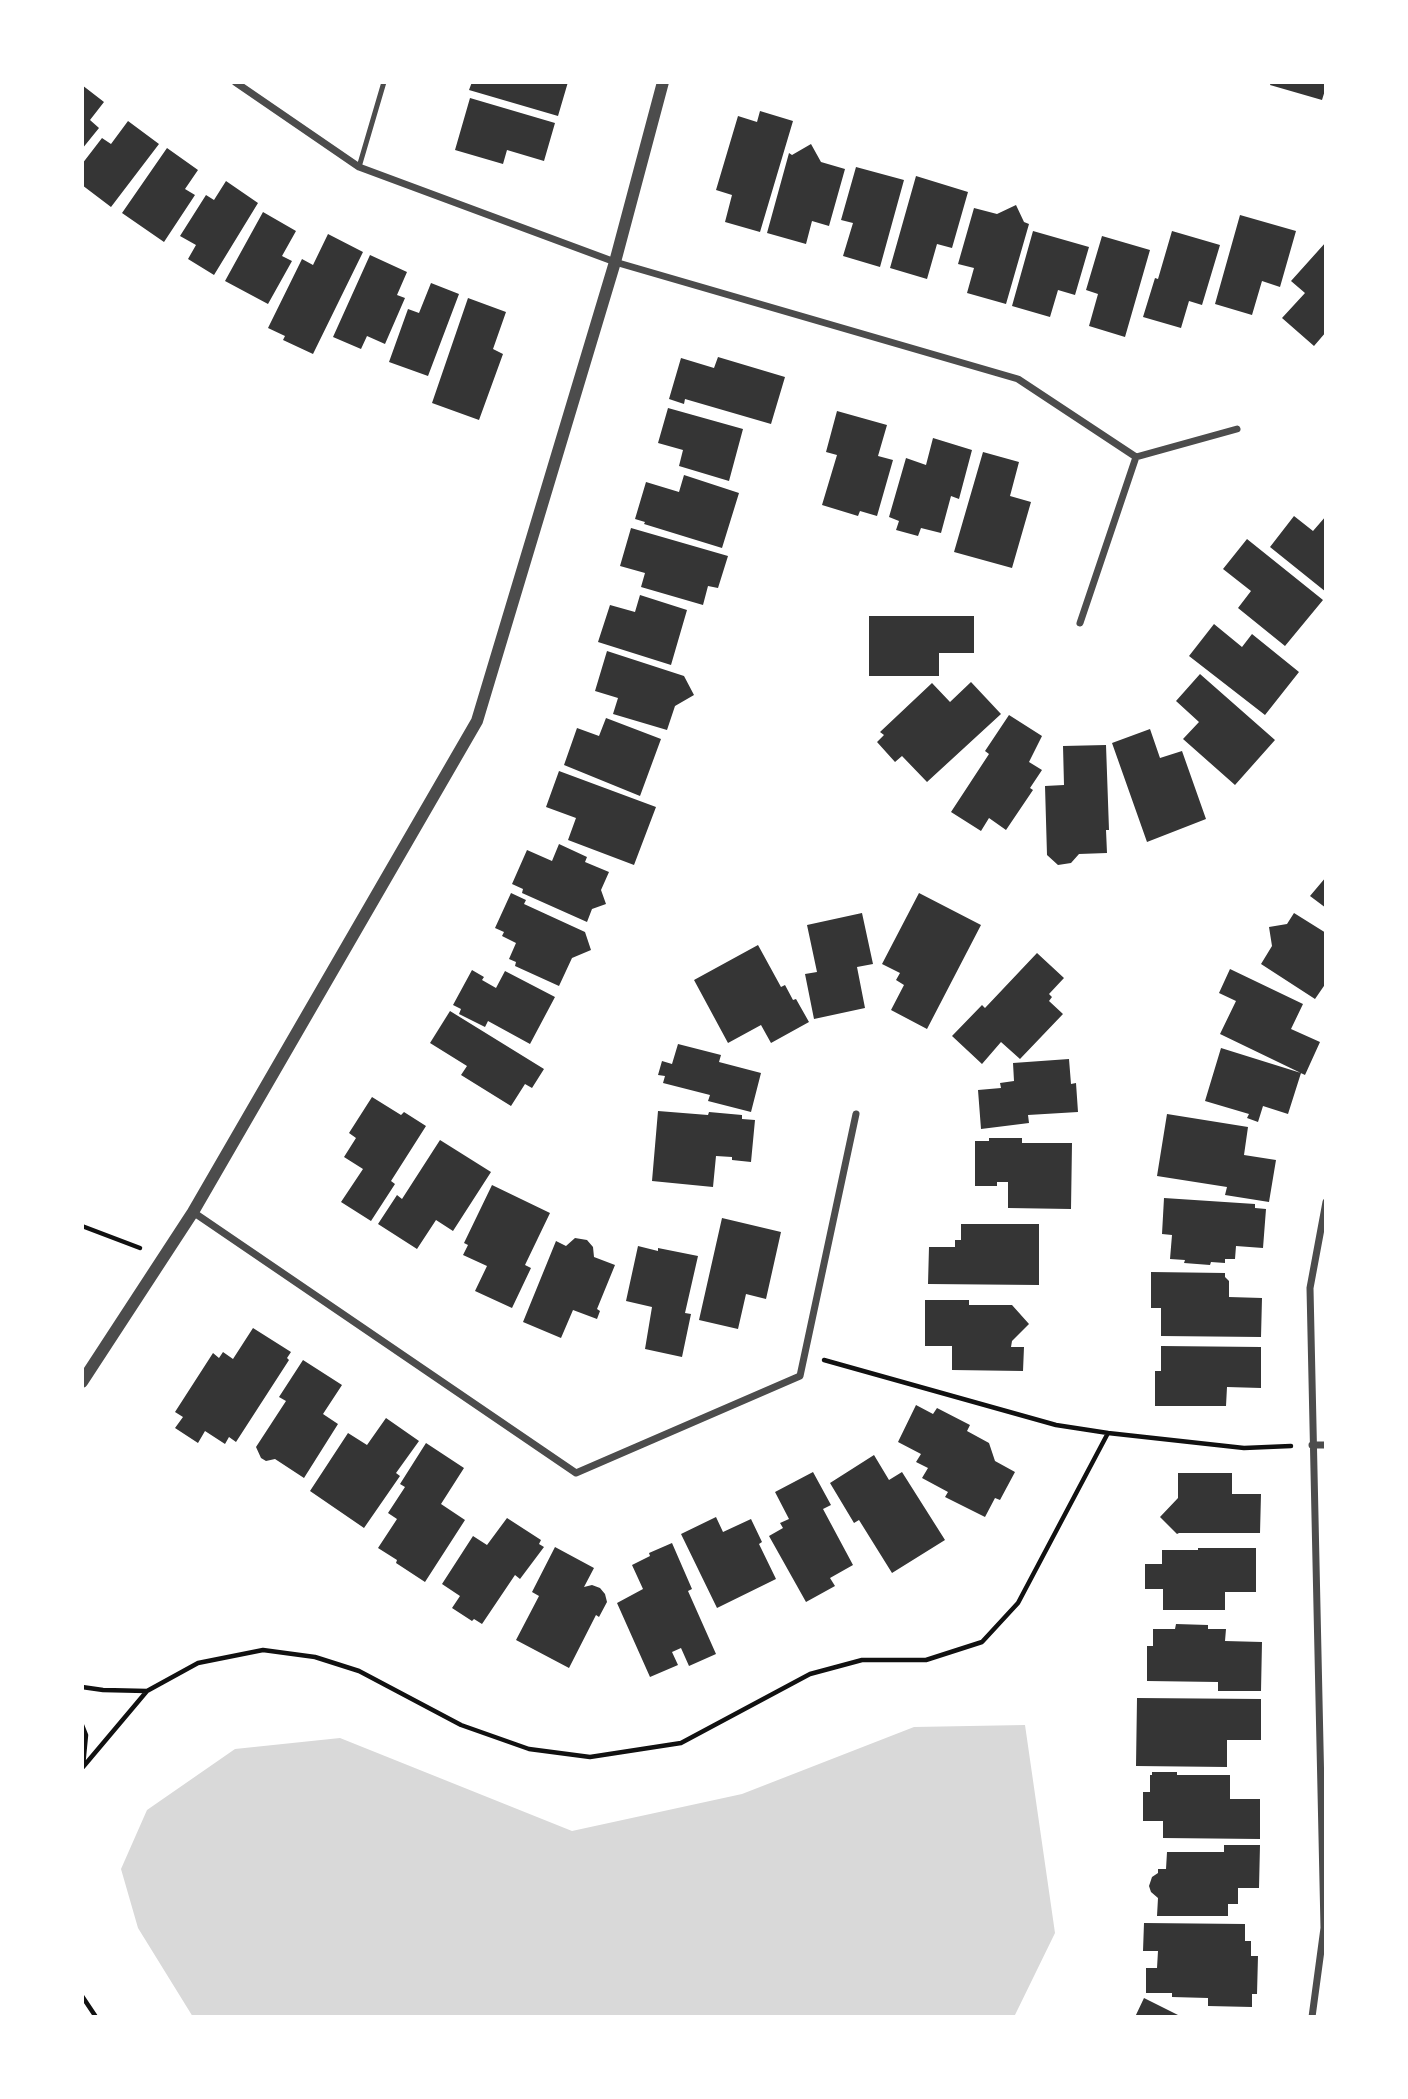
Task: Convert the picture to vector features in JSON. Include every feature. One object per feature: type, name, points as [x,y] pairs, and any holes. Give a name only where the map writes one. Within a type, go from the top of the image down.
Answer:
[{"type":"street","points":[[235,82],[359,167],[615,262],[1018,379],[1136,457],[1237,429]]},
{"type":"street","points":[[82,1382],[193,1212],[477,721],[615,262],[663,82]]},
{"type":"street","points":[[1080,623],[1136,457]]},
{"type":"street","points":[[193,1212],[576,1473],[800,1376],[856,1114]]},
{"type":"street","points":[[1312,2017],[1325,1928],[1310,1288],[1326,1202]]},
{"type":"street","points":[[1312,1445],[1326,1445]]},
{"type":"lane","points":[[359,167],[384,82]]},
{"type":"path","points":[[82,1226],[164,1257]]},
{"type":"path","points":[[805,1355],[1056,1425],[1244,1448],[1312,1445]]},
{"type":"path","points":[[83,1768],[147,1691],[198,1663],[263,1650],[314,1657],[359,1671],[461,1725],[529,1749],[590,1757],[681,1743],[810,1674],[862,1660],[926,1660],[982,1642],[1018,1602],[1108,1433]]},
{"type":"path","points":[[82,1687],[147,1691]]},
{"type":"path","points":[[82,1725],[86,1735],[83,1768]]},
{"type":"path","points":[[82,1996],[96,2017]]},
{"type":"shaded area","points":[[1025,1725],[1055,1933],[1014,2017],[193,2017],[138,1928],[121,1869],[147,1810],[235,1749],[340,1738],[572,1831],[742,1794],[914,1727]]},
{"type":"building","points":[[472,82],[568,82],[558,116],[469,90]]},
{"type":"building","points":[[1271,82],[1326,82],[1326,87],[1322,100],[1270,85]]},
{"type":"building","points":[[82,85],[104,102],[90,120],[99,128],[82,149]]},
{"type":"building","points":[[470,98],[555,123],[544,161],[507,150],[503,164],[455,150]]},
{"type":"building","points":[[760,111],[793,121],[760,232],[725,222],[732,195],[716,190],[738,116],[757,122]]},
{"type":"building","points":[[128,121],[159,144],[111,207],[82,185],[82,164],[102,138],[111,144]]},
{"type":"building","points":[[811,144],[821,162],[845,169],[829,226],[812,221],[806,244],[767,233],[789,153],[792,155]]},
{"type":"building","points":[[167,148],[198,170],[185,189],[195,195],[164,242],[122,213]]},
{"type":"building","points":[[856,167],[904,180],[880,267],[843,256],[853,223],[841,220]]},
{"type":"building","points":[[916,176],[968,192],[952,248],[937,244],[927,279],[890,268]]},
{"type":"building","points":[[226,181],[258,203],[214,275],[188,259],[196,245],[180,236],[206,195],[214,200]]},
{"type":"building","points":[[1016,205],[1024,222],[1029,224],[1006,304],[967,293],[974,268],[958,264],[974,208],[997,214]]},
{"type":"building","points":[[263,212],[296,231],[282,256],[292,261],[268,304],[225,281]]},
{"type":"building","points":[[1240,215],[1296,231],[1280,287],[1262,281],[1252,315],[1215,304]]},
{"type":"building","points":[[1033,231],[1089,247],[1075,295],[1058,290],[1050,317],[1012,306]]},
{"type":"building","points":[[1172,231],[1220,245],[1202,305],[1189,301],[1181,328],[1143,317]]},
{"type":"building","points":[[328,234],[363,252],[313,354],[283,340],[285,336],[268,328],[302,259],[313,265]]},
{"type":"building","points":[[1102,236],[1150,250],[1125,337],[1089,326],[1098,294],[1086,290]]},
{"type":"building","points":[[1326,242],[1326,332],[1314,346],[1282,318],[1305,293],[1291,281]]},
{"type":"building","points":[[370,255],[407,272],[397,295],[405,298],[385,344],[367,336],[361,349],[333,337]]},
{"type":"building","points":[[431,283],[459,294],[428,376],[389,362],[408,309],[419,313]]},
{"type":"building","points":[[468,298],[506,312],[493,349],[503,354],[479,420],[432,403]]},
{"type":"building","points":[[718,357],[785,377],[771,424],[685,399],[684,404],[669,399],[681,358],[714,368]]},
{"type":"building","points":[[668,408],[743,429],[729,481],[679,466],[683,450],[658,443]]},
{"type":"building","points":[[837,411],[887,425],[878,456],[893,460],[877,516],[860,511],[858,516],[822,505],[837,455],[826,452]]},
{"type":"building","points":[[933,438],[972,450],[959,499],[951,496],[941,533],[921,528],[918,536],[896,530],[899,521],[889,517],[906,458],[926,465]]},
{"type":"building","points":[[983,452],[1019,462],[1010,496],[1031,502],[1012,568],[954,552]]},
{"type":"building","points":[[684,475],[739,493],[722,548],[635,519],[646,482],[679,492]]},
{"type":"building","points":[[1294,516],[1313,531],[1326,516],[1326,592],[1270,547]]},
{"type":"building","points":[[631,528],[728,556],[718,588],[708,586],[703,605],[641,587],[645,573],[620,566]]},
{"type":"building","points":[[1247,539],[1323,600],[1285,646],[1238,608],[1251,591],[1223,569]]},
{"type":"building","points":[[640,595],[687,610],[671,665],[598,642],[610,605],[635,612]]},
{"type":"building","points":[[869,616],[974,616],[974,653],[939,653],[939,676],[869,676]]},
{"type":"building","points":[[1214,624],[1242,647],[1252,634],[1299,672],[1265,715],[1189,656]]},
{"type":"building","points":[[607,651],[684,676],[694,695],[675,706],[667,730],[613,714],[618,698],[595,691]]},
{"type":"building","points":[[1200,674],[1275,740],[1235,785],[1183,739],[1199,722],[1176,701]]},
{"type":"building","points":[[971,682],[1001,714],[927,782],[902,756],[895,762],[877,742],[884,735],[880,732],[932,683],[950,702]]},
{"type":"building","points":[[1009,715],[1042,736],[1029,762],[1042,770],[1030,788],[1033,790],[1006,830],[989,818],[981,831],[951,812],[989,754],[985,751]]},
{"type":"building","points":[[606,718],[661,739],[640,796],[564,765],[577,728],[599,736]]},
{"type":"building","points":[[1150,729],[1160,758],[1182,751],[1206,819],[1147,842],[1112,743]]},
{"type":"building","points":[[1106,745],[1109,830],[1106,830],[1107,853],[1079,854],[1071,863],[1058,865],[1047,855],[1045,786],[1064,785],[1063,746]]},
{"type":"building","points":[[559,771],[656,807],[634,865],[568,840],[576,818],[546,807]]},
{"type":"building","points":[[559,844],[587,857],[585,862],[609,872],[601,890],[606,904],[592,909],[587,922],[522,893],[523,889],[512,884],[527,850],[552,861]]},
{"type":"building","points":[[1326,877],[1326,908],[1310,896]]},
{"type":"building","points":[[511,893],[526,900],[524,904],[585,932],[591,950],[572,958],[559,986],[515,966],[516,962],[509,959],[516,943],[502,936],[504,932],[495,928]]},
{"type":"building","points":[[919,893],[981,925],[927,1029],[891,1010],[904,985],[896,980],[900,973],[882,964]]},
{"type":"building","points":[[862,913],[873,964],[857,967],[865,1008],[814,1019],[805,974],[817,972],[807,925]]},
{"type":"building","points":[[1294,913],[1326,933],[1326,983],[1315,999],[1261,964],[1272,946],[1269,927],[1287,924]]},
{"type":"building","points":[[758,945],[781,987],[785,985],[809,1022],[771,1043],[761,1025],[728,1043],[694,980]]},
{"type":"building","points":[[1037,953],[1064,978],[1049,994],[1052,997],[1049,1001],[1063,1014],[1020,1059],[1001,1042],[982,1064],[952,1036],[982,1005],[985,1008]]},
{"type":"building","points":[[1230,969],[1303,1004],[1291,1029],[1320,1042],[1305,1075],[1220,1034],[1236,1001],[1219,993]]},
{"type":"building","points":[[472,970],[496,988],[505,971],[555,997],[530,1044],[488,1021],[485,1027],[459,1014],[461,1009],[453,1005]]},
{"type":"building","points":[[450,1011],[544,1069],[532,1088],[525,1084],[511,1106],[461,1075],[467,1066],[430,1043]]},
{"type":"building","points":[[678,1044],[721,1055],[719,1062],[761,1073],[751,1112],[708,1101],[710,1095],[663,1083],[665,1076],[658,1075],[662,1061],[672,1064]]},
{"type":"building","points":[[1221,1048],[1301,1073],[1288,1114],[1263,1106],[1258,1122],[1247,1118],[1249,1114],[1205,1101]]},
{"type":"building","points":[[1069,1059],[1071,1084],[1076,1083],[1078,1112],[1028,1115],[1029,1123],[981,1129],[978,1090],[1001,1088],[1000,1083],[1014,1081],[1013,1063]]},
{"type":"building","points":[[372,1097],[401,1115],[404,1112],[426,1126],[391,1181],[395,1184],[371,1221],[341,1202],[363,1169],[344,1157],[356,1138],[349,1133]]},
{"type":"building","points":[[658,1111],[742,1115],[742,1119],[755,1120],[751,1162],[716,1156],[713,1187],[652,1181]]},
{"type":"building","points":[[1167,1114],[1248,1127],[1244,1155],[1276,1160],[1269,1202],[1225,1195],[1227,1187],[1157,1176]]},
{"type":"building","points":[[989,1138],[1022,1138],[1022,1143],[1072,1143],[1071,1209],[1008,1208],[1008,1182],[997,1182],[997,1186],[975,1186],[975,1141],[989,1141]]},
{"type":"building","points":[[440,1140],[491,1172],[453,1231],[436,1220],[417,1249],[378,1224],[397,1195],[402,1199]]},
{"type":"building","points":[[492,1185],[550,1213],[525,1265],[531,1268],[512,1308],[475,1291],[487,1266],[463,1255],[468,1245],[464,1243]]},
{"type":"building","points":[[1164,1198],[1255,1204],[1255,1208],[1266,1209],[1263,1248],[1236,1246],[1235,1259],[1225,1259],[1225,1263],[1211,1262],[1210,1265],[1170,1259],[1172,1235],[1162,1234]]},
{"type":"building","points":[[722,1218],[781,1232],[766,1299],[746,1294],[738,1329],[699,1320]]},
{"type":"building","points":[[961,1224],[1039,1224],[1039,1285],[928,1284],[929,1247],[955,1247],[955,1240],[961,1240]]},
{"type":"building","points":[[575,1238],[587,1240],[593,1247],[594,1257],[615,1265],[597,1309],[600,1311],[597,1319],[573,1310],[561,1338],[523,1322],[556,1241],[566,1246]]},
{"type":"building","points":[[638,1246],[698,1256],[685,1313],[691,1314],[682,1357],[645,1349],[652,1307],[626,1301]]},
{"type":"building","points":[[1151,1272],[1225,1273],[1229,1281],[1229,1297],[1262,1298],[1261,1337],[1161,1336],[1161,1308],[1151,1308]]},
{"type":"building","points":[[925,1300],[969,1300],[969,1305],[1012,1305],[1029,1324],[1012,1341],[1011,1347],[1024,1347],[1023,1371],[952,1370],[952,1346],[925,1346]]},
{"type":"building","points":[[253,1328],[291,1352],[287,1358],[289,1360],[236,1442],[229,1437],[225,1444],[205,1431],[198,1443],[175,1428],[183,1417],[175,1412],[213,1353],[219,1358],[223,1352],[233,1359]]},
{"type":"building","points":[[1161,1346],[1261,1347],[1261,1388],[1227,1387],[1226,1406],[1155,1406],[1155,1371],[1161,1371]]},
{"type":"building","points":[[303,1360],[342,1385],[323,1414],[338,1424],[304,1478],[275,1459],[266,1461],[261,1458],[256,1447],[286,1401],[279,1397]]},
{"type":"building","points":[[916,1405],[933,1414],[937,1408],[970,1425],[967,1431],[989,1443],[995,1461],[1015,1472],[1000,1500],[995,1498],[985,1517],[945,1497],[948,1492],[922,1478],[928,1468],[916,1462],[921,1454],[898,1442]]},
{"type":"building","points":[[386,1418],[419,1441],[396,1473],[400,1476],[364,1528],[310,1491],[348,1433],[367,1445]]},
{"type":"building","points":[[426,1443],[464,1468],[441,1504],[465,1520],[425,1582],[378,1548],[397,1519],[388,1513],[405,1487],[400,1484]]},
{"type":"building","points":[[874,1455],[889,1480],[902,1472],[945,1540],[892,1573],[859,1520],[854,1523],[830,1483]]},
{"type":"building","points":[[813,1472],[831,1505],[823,1509],[853,1565],[830,1578],[835,1586],[806,1602],[769,1536],[783,1528],[780,1523],[789,1519],[775,1492]]},
{"type":"building","points":[[1178,1473],[1232,1473],[1232,1494],[1261,1494],[1260,1533],[1177,1534],[1160,1517],[1178,1498]]},
{"type":"building","points":[[716,1517],[723,1532],[751,1519],[762,1542],[759,1544],[776,1579],[717,1608],[681,1534]]},
{"type":"building","points":[[507,1518],[541,1540],[539,1544],[544,1547],[520,1579],[515,1575],[482,1624],[452,1608],[460,1596],[442,1584],[473,1536],[487,1545]]},
{"type":"building","points":[[672,1543],[692,1589],[688,1591],[716,1654],[689,1666],[681,1648],[672,1652],[678,1665],[650,1677],[617,1603],[643,1589],[632,1565],[650,1556],[649,1553]]},
{"type":"building","points":[[555,1547],[594,1568],[584,1587],[592,1585],[600,1588],[607,1602],[599,1617],[596,1615],[569,1668],[516,1640],[539,1596],[532,1592]]},
{"type":"building","points":[[1256,1548],[1256,1592],[1225,1592],[1225,1610],[1163,1610],[1163,1589],[1145,1589],[1145,1564],[1162,1564],[1162,1550]]},
{"type":"building","points":[[1176,1624],[1208,1625],[1208,1629],[1226,1629],[1225,1641],[1262,1642],[1261,1691],[1218,1691],[1218,1682],[1147,1681],[1147,1646],[1153,1646],[1153,1629],[1175,1629]]},
{"type":"building","points":[[1137,1698],[1261,1699],[1261,1740],[1227,1740],[1227,1767],[1136,1766]]},
{"type":"building","points":[[1152,1772],[1230,1775],[1230,1799],[1260,1799],[1260,1839],[1163,1838],[1163,1821],[1143,1821],[1143,1792],[1150,1792]]},
{"type":"building","points":[[1224,1845],[1260,1845],[1259,1888],[1238,1888],[1238,1904],[1228,1904],[1228,1916],[1157,1916],[1158,1898],[1149,1886],[1158,1869],[1166,1869],[1167,1852],[1224,1852]]},
{"type":"building","points":[[1144,1923],[1245,1924],[1245,1941],[1251,1941],[1251,1956],[1258,1956],[1257,1994],[1252,1994],[1252,2007],[1208,2006],[1208,1998],[1146,1993],[1146,1968],[1157,1968],[1158,1951],[1143,1951]]},
{"type":"building","points":[[1144,1998],[1182,2017],[1135,2017]]}]
